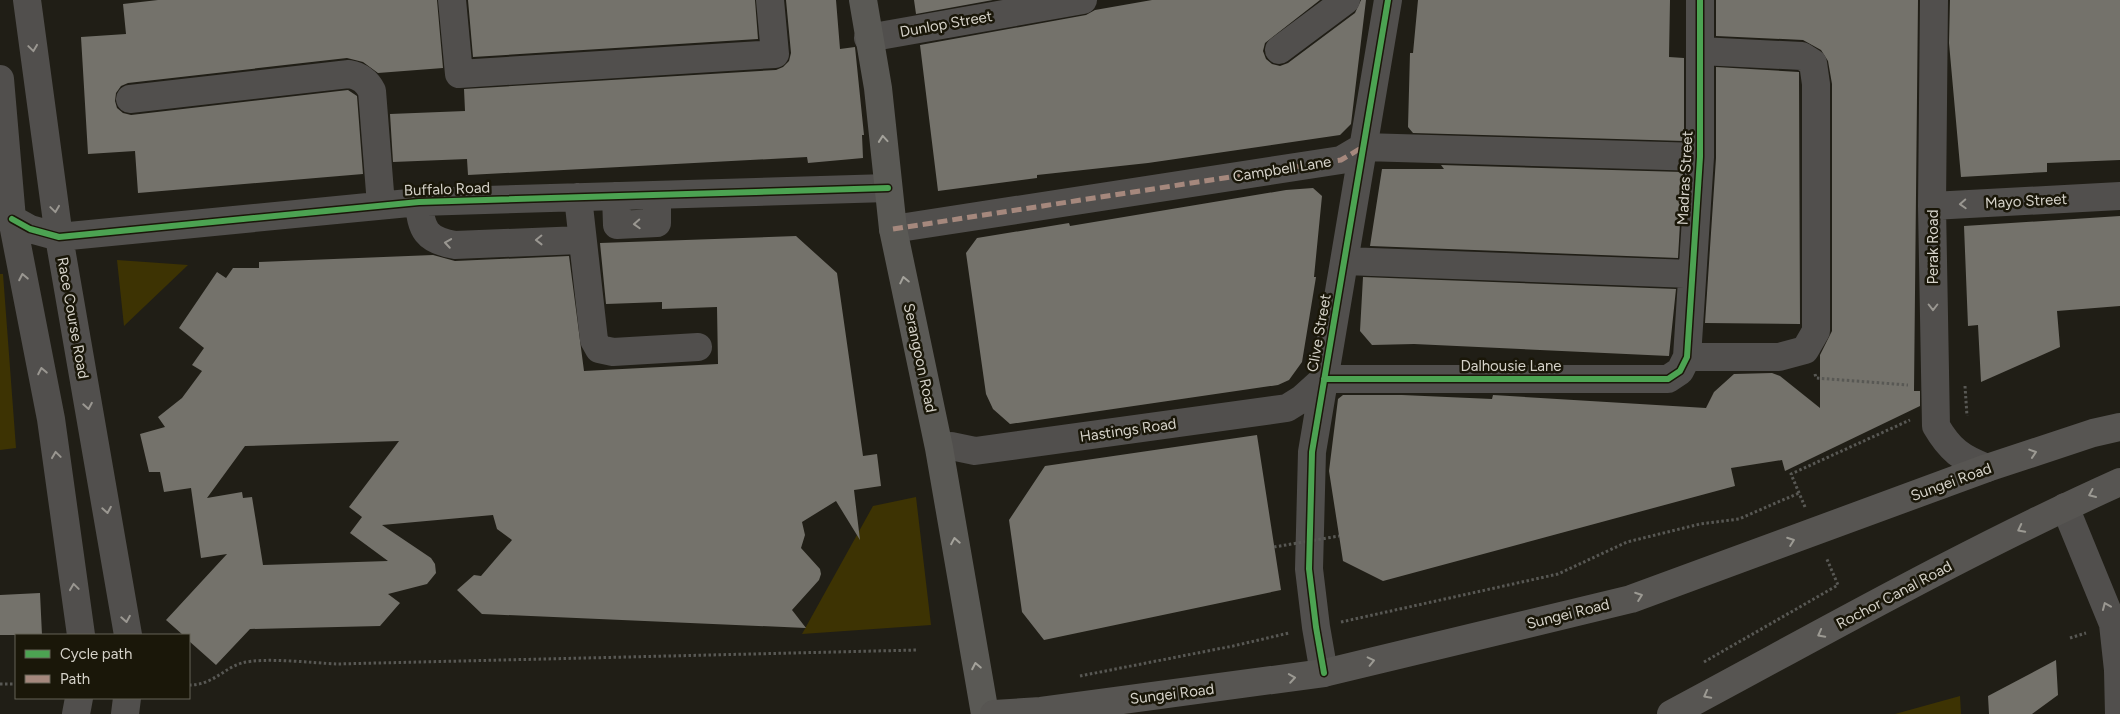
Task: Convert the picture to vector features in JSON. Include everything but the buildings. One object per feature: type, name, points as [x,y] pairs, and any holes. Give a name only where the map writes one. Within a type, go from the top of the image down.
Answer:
[{"type":"highway","name":"Sungei Road","points":[[994,714],[1040,711],[1261,683],[1324,672],[1631,599],[1987,468],[2093,433],[2120,427]]},
{"type":"highway","name":"Rochor Canal Road","points":[[1671,714],[1895,594],[2065,507],[2120,482]]},
{"type":"main road","name":"Serangoon Road","points":[[863,0],[878,88],[893,229],[945,447],[985,714]]},
{"type":"street","name":"Race Course Road","points":[[27,0],[59,237],[128,634]]},
{"type":"street","points":[[452,0],[459,74],[775,54],[770,0]]},
{"type":"street","name":"Dunlop Street","points":[[868,38],[1083,0]]},
{"type":"street","points":[[1279,50],[1346,0]]},
{"type":"street","name":"Clive Street","points":[[1324,672],[1309,569],[1309,502],[1312,452],[1388,0]]},
{"type":"street","name":"Madras Street","points":[[1687,356],[1700,157],[1700,0]]},
{"type":"street","name":"Perak Road","points":[[1934,0],[1932,206],[1936,426],[1946,442],[1964,459],[1987,468]]},
{"type":"street","points":[[1687,356],[1780,357],[1804,350],[1816,331],[1816,84],[1813,63],[1802,56],[1700,50]]},
{"type":"street","points":[[130,99],[349,74],[357,76],[364,79],[372,91],[381,205]]},
{"type":"street","points":[[0,79],[10,237],[51,419],[81,634]]},
{"type":"street","points":[[1363,147],[1700,157]]},
{"type":"street","name":"Campbell Lane","points":[[893,229],[1341,160],[1363,147]]},
{"type":"street","name":"Buffalo Road","points":[[10,237],[30,229],[59,237],[420,202],[888,188]]},
{"type":"street","name":"Mayo Street","points":[[1932,206],[2120,196]]},
{"type":"street","points":[[578,197],[581,240],[594,340],[599,349],[613,352],[698,347]]},
{"type":"street","points":[[420,202],[420,218],[428,234],[436,242],[455,245],[581,240]]},
{"type":"street","points":[[1345,261],[1692,274]]},
{"type":"street","name":"Dalhousie Lane","points":[[1324,379],[1668,378],[1680,371],[1687,356]]},
{"type":"street","name":"Hastings Road","points":[[945,447],[975,436],[1285,394],[1303,398],[1324,379]]},
{"type":"street","points":[[61,490],[102,484]]},
{"type":"street","points":[[2065,507],[2114,624],[2119,714]]},
{"type":"street","points":[[76,714],[79,699]]},
{"type":"street","points":[[126,714],[127,699]]},
{"type":"path","points":[[1804,350],[1816,378],[1912,385]]},
{"type":"path","points":[[1695,667],[1838,585],[1791,474],[1935,409]]},
{"type":"path","points":[[1076,676],[1233,646],[1558,574],[1627,542],[1700,524],[1738,519],[1799,493]]},
{"type":"path","points":[[1274,547],[1339,536]]},
{"type":"path","points":[[2070,638],[2095,630]]},
{"type":"path","points":[[190,685],[196,685],[220,676],[241,663],[258,662],[337,664],[917,650]]},
{"type":"path","points":[[0,684],[15,684]]},
{"type":"shaded area","points":[[117,260],[188,265],[124,326]]},
{"type":"shaded area","points":[[0,274],[3,274],[16,448],[0,450]]},
{"type":"shaded area","points":[[916,497],[931,625],[802,634],[873,506]]},
{"type":"shaded area","points":[[1960,696],[1961,714],[1895,714]]},
{"type":"marked path","points":[[893,229],[1341,160],[1363,147]]},
{"type":"cycle path","points":[[1324,673],[1309,569],[1312,452],[1388,0]]},
{"type":"cycle path","points":[[1324,379],[1668,379],[1680,371],[1687,357],[1700,157],[1700,0]]},
{"type":"cycle path","points":[[12,219],[30,229],[59,237],[419,202],[888,188]]}]
